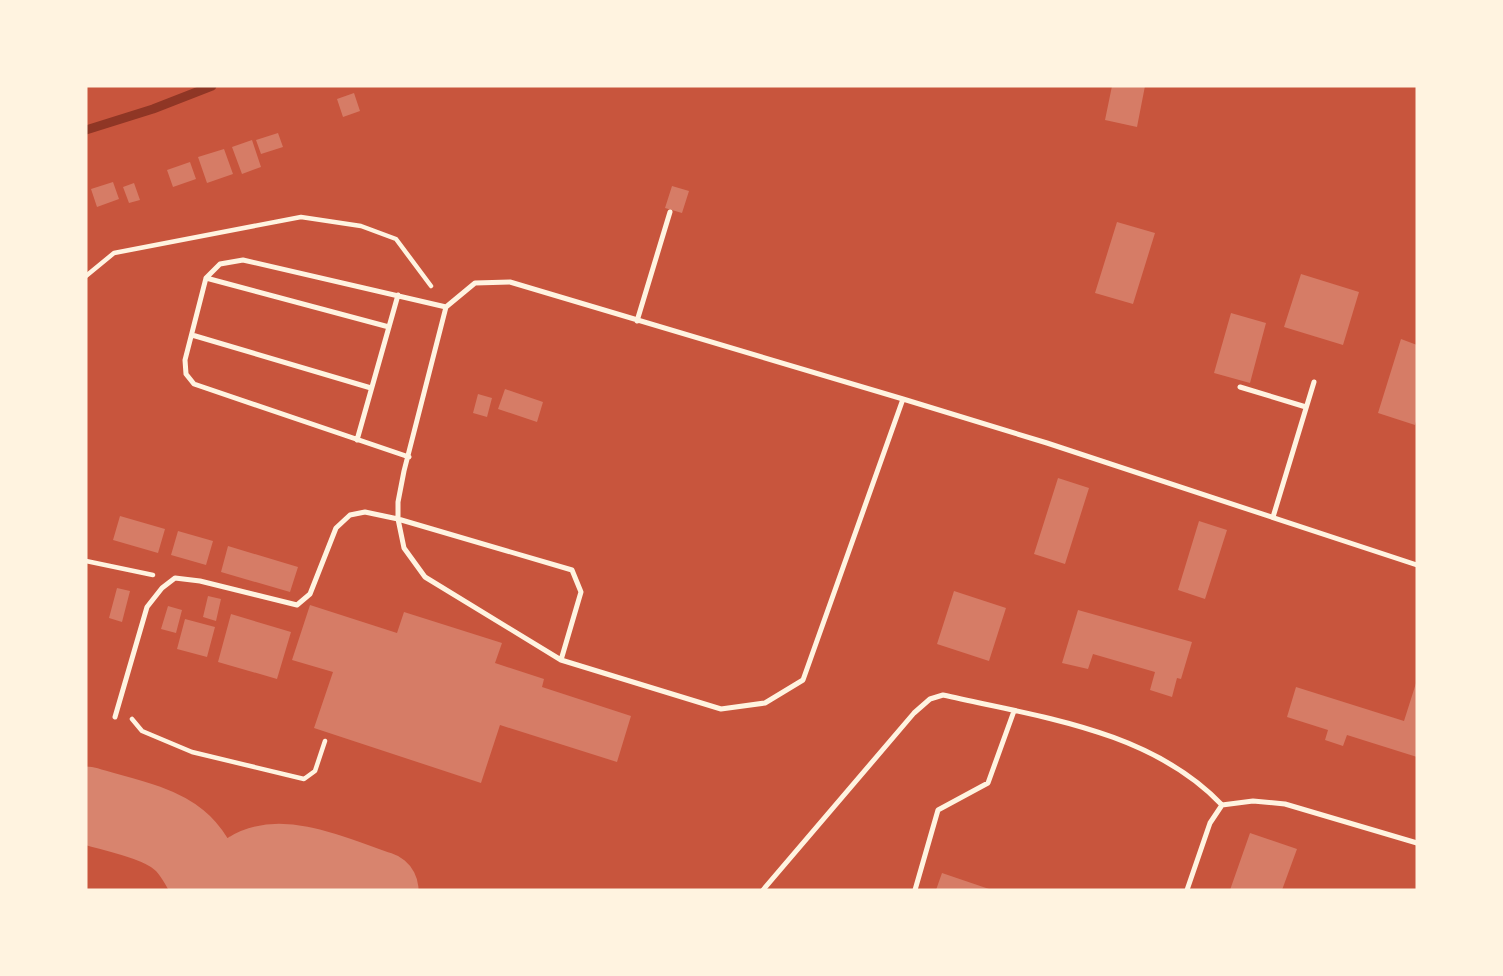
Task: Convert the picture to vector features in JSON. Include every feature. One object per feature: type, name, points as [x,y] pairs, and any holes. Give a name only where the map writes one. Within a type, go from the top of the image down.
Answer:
[{"type":"lane","points":[[637,321],[670,212]]},
{"type":"lane","points":[[409,457],[194,384],[186,374],[185,360],[206,278],[220,264],[243,260],[446,307]]},
{"type":"lane","points":[[206,278],[389,327]]},
{"type":"lane","points":[[903,400],[803,680],[765,703],[721,709],[561,660],[425,578],[404,548],[398,519],[398,502],[446,307],[475,283],[510,282],[1047,443],[1417,565]]},
{"type":"lane","points":[[357,440],[398,295]]},
{"type":"lane","points":[[192,335],[371,388]]},
{"type":"lane","points":[[1273,517],[1314,382]]},
{"type":"lane","points":[[1240,387],[1306,407]]},
{"type":"lane","points":[[115,716],[147,607],[175,578],[200,580],[297,605],[310,594],[336,528],[350,515],[365,512],[398,519],[572,570],[581,592],[561,660]]},
{"type":"lane","points":[[763,890],[914,713],[930,699],[943,695],[1074,724],[1139,748],[1208,790],[1222,805]]},
{"type":"lane","points":[[915,890],[938,810],[988,783],[1014,711]]},
{"type":"lane","points":[[1187,890],[1210,823],[1222,805],[1253,801],[1285,804],[1417,843]]},
{"type":"path","points":[[86,276],[114,253],[301,217],[361,226],[396,239],[446,307]]},
{"type":"path","points":[[86,561],[127,571],[175,578]]},
{"type":"path","points":[[118,702],[142,731],[167,742],[192,752],[304,779],[315,771],[325,741]]},
{"type":"building","points":[[1112,86],[1145,86],[1137,127],[1105,120]]},
{"type":"building","points":[[354,93],[360,111],[343,117],[337,99]]},
{"type":"building","points":[[278,133],[283,147],[261,154],[256,140]]},
{"type":"building","points":[[252,140],[261,167],[242,174],[232,147]]},
{"type":"building","points":[[224,149],[233,174],[207,183],[198,157]]},
{"type":"building","points":[[190,162],[196,179],[173,187],[167,170]]},
{"type":"building","points":[[113,182],[119,199],[97,207],[91,189]]},
{"type":"building","points":[[134,183],[140,200],[129,203],[123,187]]},
{"type":"building","points":[[672,186],[689,191],[682,213],[665,208]]},
{"type":"building","points":[[1117,222],[1155,233],[1133,304],[1095,293]]},
{"type":"building","points":[[1301,274],[1359,292],[1343,345],[1284,327]]},
{"type":"building","points":[[1231,313],[1266,323],[1250,383],[1214,373]]},
{"type":"building","points":[[1401,339],[1417,345],[1415,425],[1378,413]]},
{"type":"building","points":[[505,389],[543,402],[537,422],[498,409]]},
{"type":"building","points":[[478,394],[492,398],[487,417],[473,413]]},
{"type":"building","points":[[1058,478],[1089,488],[1065,564],[1034,554]]},
{"type":"building","points":[[120,516],[165,529],[158,553],[113,540]]},
{"type":"building","points":[[1199,521],[1227,530],[1205,599],[1178,590]]},
{"type":"building","points":[[178,531],[213,541],[206,565],[171,555]]},
{"type":"building","points":[[228,546],[298,567],[290,592],[221,572]]},
{"type":"building","points":[[117,588],[130,591],[122,622],[109,618]]},
{"type":"building","points":[[954,591],[1006,608],[989,661],[937,644]]},
{"type":"building","points":[[208,596],[221,599],[216,621],[203,617]]},
{"type":"building","points":[[310,605],[397,633],[404,612],[502,643],[495,663],[544,679],[542,687],[631,716],[617,762],[500,725],[481,783],[314,728],[333,672],[292,660]]},
{"type":"building","points":[[168,606],[182,610],[176,633],[161,629]]},
{"type":"building","points":[[1078,610],[1192,642],[1181,679],[1177,678],[1172,697],[1150,690],[1155,672],[1093,654],[1088,669],[1062,663]]},
{"type":"building","points":[[231,614],[291,632],[277,679],[218,662]]},
{"type":"building","points":[[185,619],[215,627],[207,657],[177,649]]},
{"type":"building","points":[[1417,680],[1417,757],[1347,735],[1343,746],[1325,740],[1328,730],[1287,717],[1296,687],[1404,721]]},
{"type":"building","points":[[1250,833],[1297,849],[1282,890],[1230,890]]},
{"type":"building","points":[[942,873],[992,890],[936,890]]},
{"type":"waterway","points":[[86,130],[153,109],[212,86]]},
{"type":"taxiway","points":[[86,805],[147,823],[170,833],[189,850],[212,890]]},
{"type":"taxiway","points":[[230,890],[249,870],[263,864],[279,862],[314,868],[380,890]]}]
